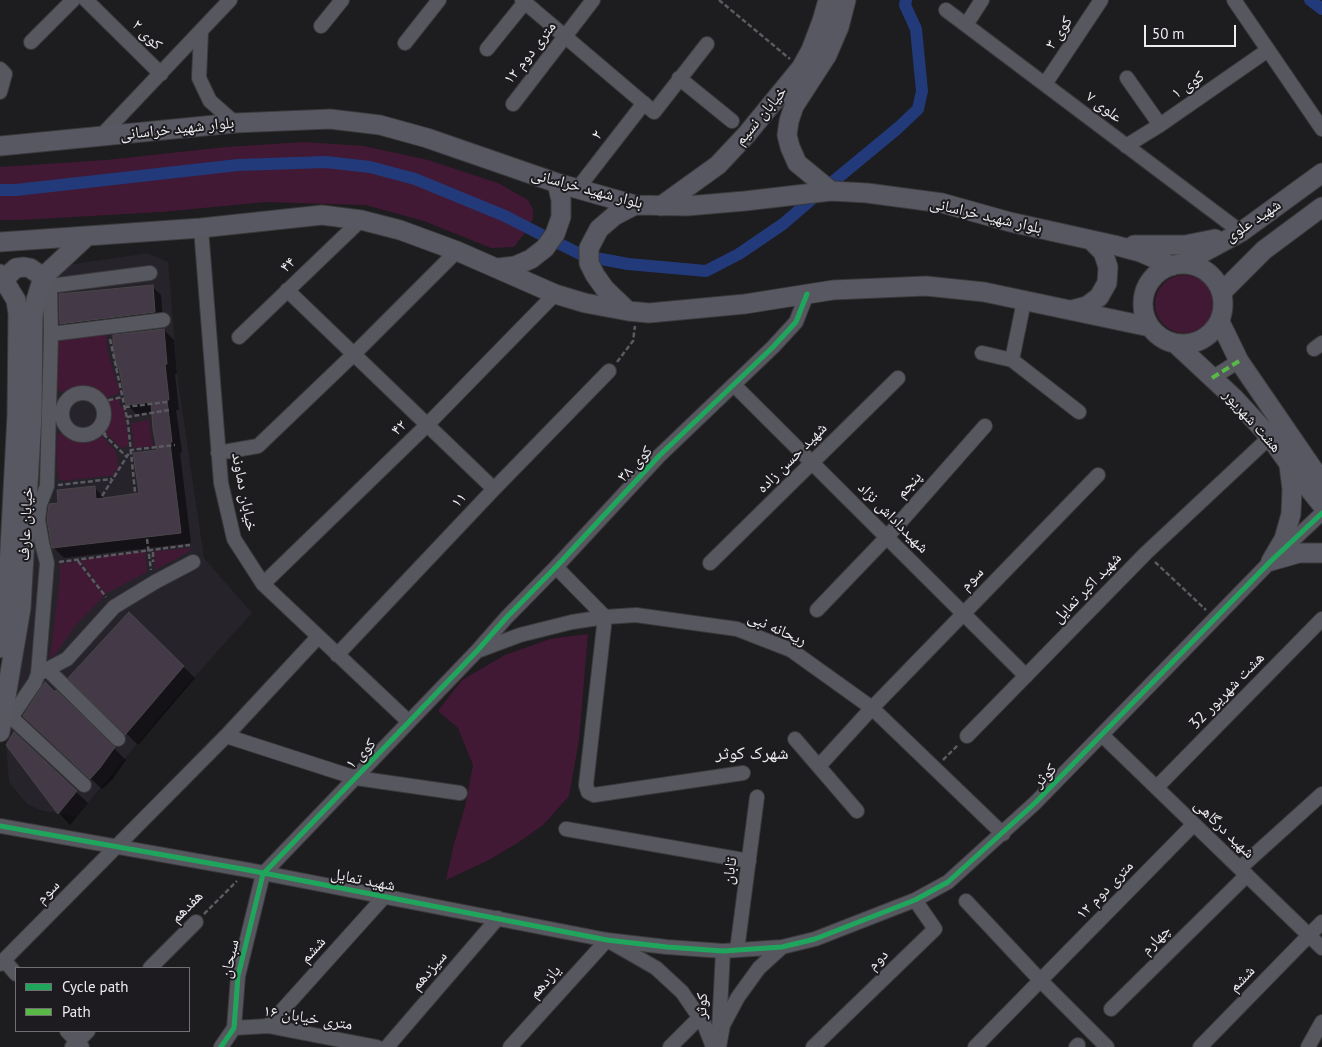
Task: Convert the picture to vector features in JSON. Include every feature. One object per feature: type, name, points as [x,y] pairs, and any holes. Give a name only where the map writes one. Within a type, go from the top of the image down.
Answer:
[{"type":"main road","name":"خیابان نسیم","points":[[661,206],[718,165],[747,134],[801,68],[811,50],[828,0]]},
{"type":"main road","name":"خیابان نسیم","points":[[831,191],[797,163],[787,135],[788,121],[794,106],[827,55],[839,27],[846,0]]},
{"type":"main road","name":"بلوار شهید خراسانی","points":[[0,146],[236,122],[330,119],[380,125],[436,141],[557,183],[635,205],[687,206],[745,202],[831,191],[867,194],[942,203],[1010,222],[1114,245],[1177,265]]},
{"type":"main road","name":"شهید علوی","points":[[1177,265],[1241,232],[1322,173]]},
{"type":"main road","points":[[498,268],[515,266],[531,259],[545,248],[555,234],[560,217],[561,200],[557,183]]},
{"type":"main road","points":[[632,311],[605,289],[595,275],[589,263],[589,248],[599,229],[614,216],[635,205]]},
{"type":"main road","name":"شهید علوی","points":[[1222,292],[1264,250],[1322,206]]},
{"type":"main road","points":[[0,242],[201,228],[322,215],[361,220],[400,230],[457,251],[555,294],[585,303],[632,311],[649,313],[745,304],[833,290],[926,286],[984,292],[1150,327]]},
{"type":"main road","points":[[1114,245],[1185,245],[1241,232]]},
{"type":"main road","points":[[43,277],[30,268],[24,267],[16,268],[2,276],[26,314],[36,300],[43,277],[86,237]]},
{"type":"main road","points":[[1072,310],[1087,306],[1093,302],[1099,297],[1107,283],[1108,267],[1103,252],[1092,241]]},
{"type":"main road","points":[[1177,265],[1192,265],[1210,274],[1222,292],[1223,307],[1220,322],[1214,331],[1201,340],[1186,345],[1176,344],[1157,334],[1150,327],[1145,317],[1143,307],[1144,296],[1148,286],[1162,270],[1177,265]]},
{"type":"main road","name":"خیابان عارف","points":[[0,648],[48,414],[26,314]]},
{"type":"main road","name":"خیابان عارف","points":[[0,732],[9,606],[17,415],[26,314]]},
{"type":"main road","name":"هشت شهریور","points":[[1220,322],[1240,361],[1322,482]]},
{"type":"main road","name":"هشت شهریور","points":[[1176,344],[1236,399],[1270,437],[1322,505]]},
{"type":"main road","points":[[1272,561],[1284,539],[1291,514],[1292,489],[1289,464]]},
{"type":"main road","points":[[1272,561],[1299,553],[1322,553]]},
{"type":"street","points":[[31,42],[73,0]]},
{"type":"street","name":"کوی ۲","points":[[86,0],[161,74]]},
{"type":"street","points":[[100,136],[230,0]]},
{"type":"street","points":[[321,26],[342,0]]},
{"type":"street","points":[[405,42],[439,0]]},
{"type":"street","name":"۱۲ متری دوم","points":[[513,104],[594,0]]},
{"type":"street","points":[[966,25],[982,0]]},
{"type":"street","name":"کوی ۳","points":[[1045,84],[1101,0]]},
{"type":"street","points":[[1234,0],[1322,129]]},
{"type":"street","points":[[487,49],[523,1],[654,112],[707,44]]},
{"type":"street","name":"علوی ۷","points":[[946,10],[1241,232]]},
{"type":"street","points":[[201,32],[199,78],[210,101],[236,122]]},
{"type":"street","name":"کوی ۱","points":[[1126,146],[1160,125],[1268,50]]},
{"type":"street","points":[[0,68],[5,74],[0,92]]},
{"type":"street","points":[[679,78],[732,121]]},
{"type":"street","points":[[1127,78],[1160,125]]},
{"type":"street","name":"۲","points":[[578,188],[644,103]]},
{"type":"street","name":"۴۴","points":[[239,337],[361,220]]},
{"type":"street","name":"خیابان دماوند","points":[[201,228],[221,483],[234,539],[263,584],[409,722]]},
{"type":"street","points":[[218,452],[258,446],[457,251]]},
{"type":"street","points":[[43,672],[47,563],[38,520],[40,504],[47,486],[51,334],[50,286],[150,273]]},
{"type":"street","points":[[288,290],[494,489]]},
{"type":"street","name":"۴۲","points":[[263,584],[427,425],[555,294]]},
{"type":"street","name":"کوی ۳۸","points":[[477,651],[659,456],[773,347],[796,322],[807,294]]},
{"type":"street","points":[[1012,360],[1024,301]]},
{"type":"street","points":[[51,334],[162,320]]},
{"type":"street","points":[[982,353],[1012,360],[1079,412]]},
{"type":"street","points":[[1212,378],[1240,361]]},
{"type":"street","name":"۱۱","points":[[337,655],[609,371]]},
{"type":"street","name":"شهید حسن زاده","points":[[710,563],[898,378]]},
{"type":"street","name":"شهیدداداش نژاد","points":[[734,385],[964,612],[1026,676]]},
{"type":"street","points":[[77,393],[90,394],[101,402],[104,409],[104,416],[98,428],[93,433],[86,435],[72,432],[63,422],[48,414],[77,393]]},
{"type":"street","name":"پنجم","points":[[817,610],[887,537],[985,426]]},
{"type":"street","name":"شهید اکبر تمایل","points":[[967,736],[1146,553],[1270,437]]},
{"type":"street","name":"سوم","points":[[818,766],[964,612],[1098,475]]},
{"type":"street","name":"کوثر","points":[[718,1047],[723,951],[782,946],[815,939],[915,900],[948,882],[1003,834],[1272,561],[1322,513]]},
{"type":"street","points":[[84,785],[12,718],[14,713],[43,672],[67,659],[114,607],[153,583],[193,562]]},
{"type":"street","points":[[556,567],[605,617],[586,785],[588,792],[594,794],[742,773]]},
{"type":"street","name":"ریحانه نبی","points":[[477,651],[520,635],[572,622],[605,617],[636,616],[737,630],[791,650],[872,708],[1003,834]]},
{"type":"street","name":"هشت شهریور 32","points":[[1157,787],[1322,619]]},
{"type":"street","name":"سوم","points":[[2,962],[226,736],[318,637]]},
{"type":"street","name":"کوی ۱","points":[[263,874],[477,651]]},
{"type":"street","points":[[43,672],[118,739]]},
{"type":"street","name":"شهید درگاهی","points":[[1102,735],[1322,948]]},
{"type":"street","points":[[226,736],[356,778],[460,793]]},
{"type":"street","points":[[795,739],[857,811]]},
{"type":"street","name":"چهارم","points":[[1111,1010],[1322,794]]},
{"type":"street","name":"تابان","points":[[737,950],[757,797]]},
{"type":"street","name":"۱۲ متری دوم","points":[[1041,981],[1194,824]]},
{"type":"street","name":"شهید تمایل","points":[[0,826],[248,870],[607,940],[723,951]]},
{"type":"street","points":[[566,829],[749,861]]},
{"type":"street","name":"سبحان","points":[[221,1047],[234,1028],[238,976],[263,874]]},
{"type":"street","name":"ششم","points":[[268,1026],[384,897]]},
{"type":"street","name":"دوم","points":[[819,1045],[935,929],[915,900]]},
{"type":"street","points":[[966,902],[1107,1047]]},
{"type":"street","name":"سیزدهم","points":[[387,1047],[498,918]]},
{"type":"street","name":"هفدهم","points":[[151,967],[196,922]]},
{"type":"street","name":"ششم","points":[[1200,1047],[1322,922]]},
{"type":"street","points":[[607,940],[656,968],[682,992],[704,1024],[713,1047]]},
{"type":"street","name":"یازدهم","points":[[510,1047],[607,940]]},
{"type":"street","points":[[718,1047],[723,1025],[738,997],[759,968],[782,946]]},
{"type":"street","points":[[2,962],[15,973]]},
{"type":"street","points":[[975,1047],[1041,981]]},
{"type":"street","points":[[670,1047],[700,1017]]},
{"type":"street","points":[[1308,1047],[1322,1022]]},
{"type":"street","name":"۱۶ متری خیابان","points":[[234,1028],[268,1026],[376,1047]]},
{"type":"street","points":[[68,1032],[77,1045],[87,1032]]},
{"type":"path","points":[[719,0],[801,68]]},
{"type":"path","points":[[609,371],[633,341],[632,311]]},
{"type":"path","points":[[112,350],[127,417],[136,492]]},
{"type":"path","points":[[101,402],[122,396]]},
{"type":"path","points":[[125,407],[168,402]]},
{"type":"path","points":[[127,417],[169,410]]},
{"type":"path","points":[[98,428],[127,457]]},
{"type":"path","points":[[131,450],[175,445]]},
{"type":"path","points":[[102,496],[131,450]]},
{"type":"path","points":[[47,486],[113,479]]},
{"type":"path","points":[[147,540],[153,583]]},
{"type":"path","points":[[47,563],[190,545]]},
{"type":"path","points":[[153,552],[153,562]]},
{"type":"path","points":[[1146,553],[1216,619]]},
{"type":"path","points":[[104,595],[78,561],[114,607]]},
{"type":"path","points":[[935,769],[967,736]]},
{"type":"shaded area","points":[[304,142],[364,146],[428,160],[498,183],[528,200],[533,210],[533,219],[514,247],[491,248],[424,221],[365,205],[266,202],[161,212],[0,220],[0,167],[106,160],[226,147]]},
{"type":"shaded area","points":[[148,253],[168,262],[178,381],[204,558],[252,613],[178,695],[76,817],[40,810],[27,804],[9,782],[6,745],[19,653],[41,460],[41,303],[61,266]]},
{"type":"shaded area","points":[[1184,275],[1195,277],[1208,288],[1213,304],[1211,315],[1200,328],[1184,333],[1173,331],[1160,320],[1155,304],[1157,293],[1168,280]]},
{"type":"shaded area","points":[[106,331],[107,349],[120,393],[101,400],[96,393],[84,389],[61,392],[54,386],[54,343],[63,339]]},
{"type":"shaded area","points":[[112,399],[119,399],[120,406],[124,407],[129,446],[121,448],[101,428],[106,415],[104,403]]},
{"type":"shaded area","points":[[149,420],[153,446],[134,448],[131,423]]},
{"type":"shaded area","points":[[60,432],[67,436],[86,438],[99,432],[116,452],[119,469],[114,471],[114,475],[63,481],[59,479],[56,447]]},
{"type":"shaded area","points":[[193,548],[184,554],[155,570],[155,551]]},
{"type":"shaded area","points":[[145,551],[147,572],[105,594],[80,560]]},
{"type":"shaded area","points":[[77,561],[104,596],[75,626],[53,657],[50,658],[60,564]]},
{"type":"shaded area","points":[[588,634],[579,740],[569,796],[543,825],[519,842],[489,860],[446,880],[465,807],[473,765],[458,728],[438,711],[462,680],[505,655],[550,639]]},
{"type":"building","points":[[153,285],[155,312],[60,324],[59,294]]},
{"type":"building","points":[[164,329],[169,400],[167,400],[172,442],[170,443],[181,533],[52,548],[47,520],[49,504],[58,503],[57,490],[95,486],[96,499],[139,493],[133,453],[157,450],[151,402],[126,405],[119,368],[117,369],[113,350],[113,335]]},
{"type":"building","points":[[129,612],[184,666],[125,735],[68,678]]},
{"type":"building","points":[[45,682],[55,692],[56,690],[115,747],[90,779],[23,716]]},
{"type":"building","points":[[14,732],[77,791],[58,814],[6,745]]},
{"type":"waterway","points":[[829,185],[918,109],[922,91],[916,29],[905,5],[906,0]]},
{"type":"waterway","points":[[1310,0],[1322,9]]},
{"type":"waterway","points":[[0,190],[16,190],[238,165],[326,162],[370,167],[415,179],[505,216],[544,236]]},
{"type":"waterway","points":[[596,258],[628,264],[706,271],[739,254],[783,224],[812,199]]},
{"type":"waterway","points":[[558,243],[582,255]]},
{"type":"marked path","points":[[1212,378],[1239,361]]},
{"type":"cycle path","points":[[221,1047],[234,1028],[238,976],[263,874],[477,651],[659,456],[773,347],[796,322],[807,294]]},
{"type":"cycle path","points":[[0,826],[248,870],[607,940],[723,951],[782,947],[815,939],[915,900],[948,882],[1035,803],[1271,561],[1322,513]]},
{"type":"district","name":"شهرک کوثر","points":[[752,754]]}]
